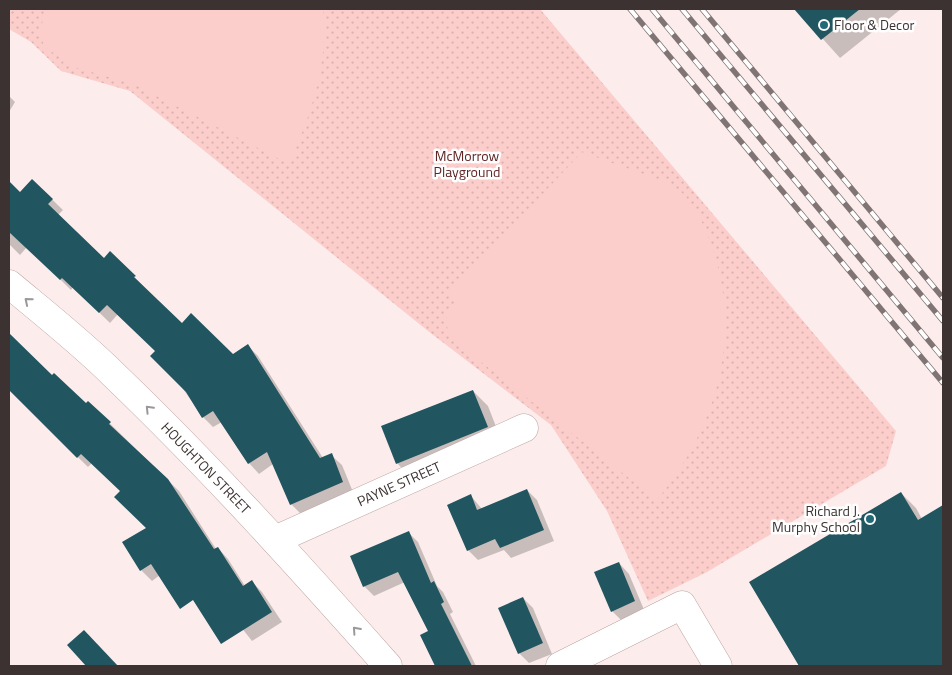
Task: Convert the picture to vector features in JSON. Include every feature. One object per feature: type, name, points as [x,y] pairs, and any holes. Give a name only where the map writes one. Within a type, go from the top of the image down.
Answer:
[{"type":"street","name":"HOUGHTON STREET","points":[[9,284],[114,374],[275,540],[388,666]]},
{"type":"street","name":"PAYNE STREET","points":[[275,540],[524,428]]},
{"type":"street","points":[[560,666],[682,605],[718,666]]},
{"type":"green space","name":"McMorrow Playground","points":[[9,9],[540,9],[896,431],[886,466],[707,572],[648,601],[607,511],[551,425],[428,331],[130,91],[61,71],[31,42],[9,29]]},
{"type":"green space","points":[[45,9],[323,9],[324,29],[321,69],[311,108],[289,164],[133,84],[63,64],[64,59],[45,48],[38,30],[47,14],[43,12]]},
{"type":"green space","points":[[582,152],[668,183],[682,193],[693,206],[701,221],[708,236],[719,271],[724,306],[724,341],[720,375],[710,408],[696,440],[679,471],[657,500],[448,336],[446,313],[456,301],[449,294]]},
{"type":"building","name":"Floor & Decor","points":[[794,9],[860,9],[821,40]]},
{"type":"building","points":[[32,179],[53,199],[48,204],[104,258],[110,251],[182,323],[191,313],[233,354],[248,344],[320,458],[332,453],[343,482],[290,505],[267,452],[248,464],[213,411],[202,418],[186,392],[150,356],[155,351],[107,305],[99,313],[62,278],[60,280],[9,232],[9,181],[20,192]]},
{"type":"building","points":[[9,333],[52,375],[54,373],[86,403],[88,401],[111,422],[109,424],[168,479],[214,549],[218,547],[243,586],[252,580],[272,612],[221,644],[193,600],[180,609],[151,564],[140,571],[122,542],[146,528],[114,497],[120,491],[81,454],[77,458],[9,390]]},
{"type":"building","points":[[473,390],[488,427],[396,464],[381,426]]},
{"type":"building","points":[[527,489],[544,530],[500,548],[495,539],[467,551],[447,505],[471,494],[477,510]]},
{"type":"building","name":"Richard J. Murphy School","points":[[901,492],[918,520],[943,505],[943,666],[799,666],[749,582]]},
{"type":"building","points":[[409,531],[431,583],[434,581],[444,602],[441,604],[472,666],[435,666],[420,635],[428,631],[398,572],[363,587],[350,556]]},
{"type":"building","points":[[619,562],[635,601],[611,612],[594,572]]},
{"type":"building","points":[[523,597],[543,643],[518,654],[498,608]]},
{"type":"building","points":[[84,630],[118,666],[86,666],[67,645]]},
{"type":"railway","points":[[630,9],[943,383]]},
{"type":"railway","points":[[652,9],[943,358]]},
{"type":"railway","points":[[682,9],[943,321]]},
{"type":"railway","points":[[702,9],[943,298]]},
{"type":"place","name":"Floor & Decor","points":[[824,25]]},
{"type":"place","name":"Richard J. Murphy School","points":[[870,519]]}]
